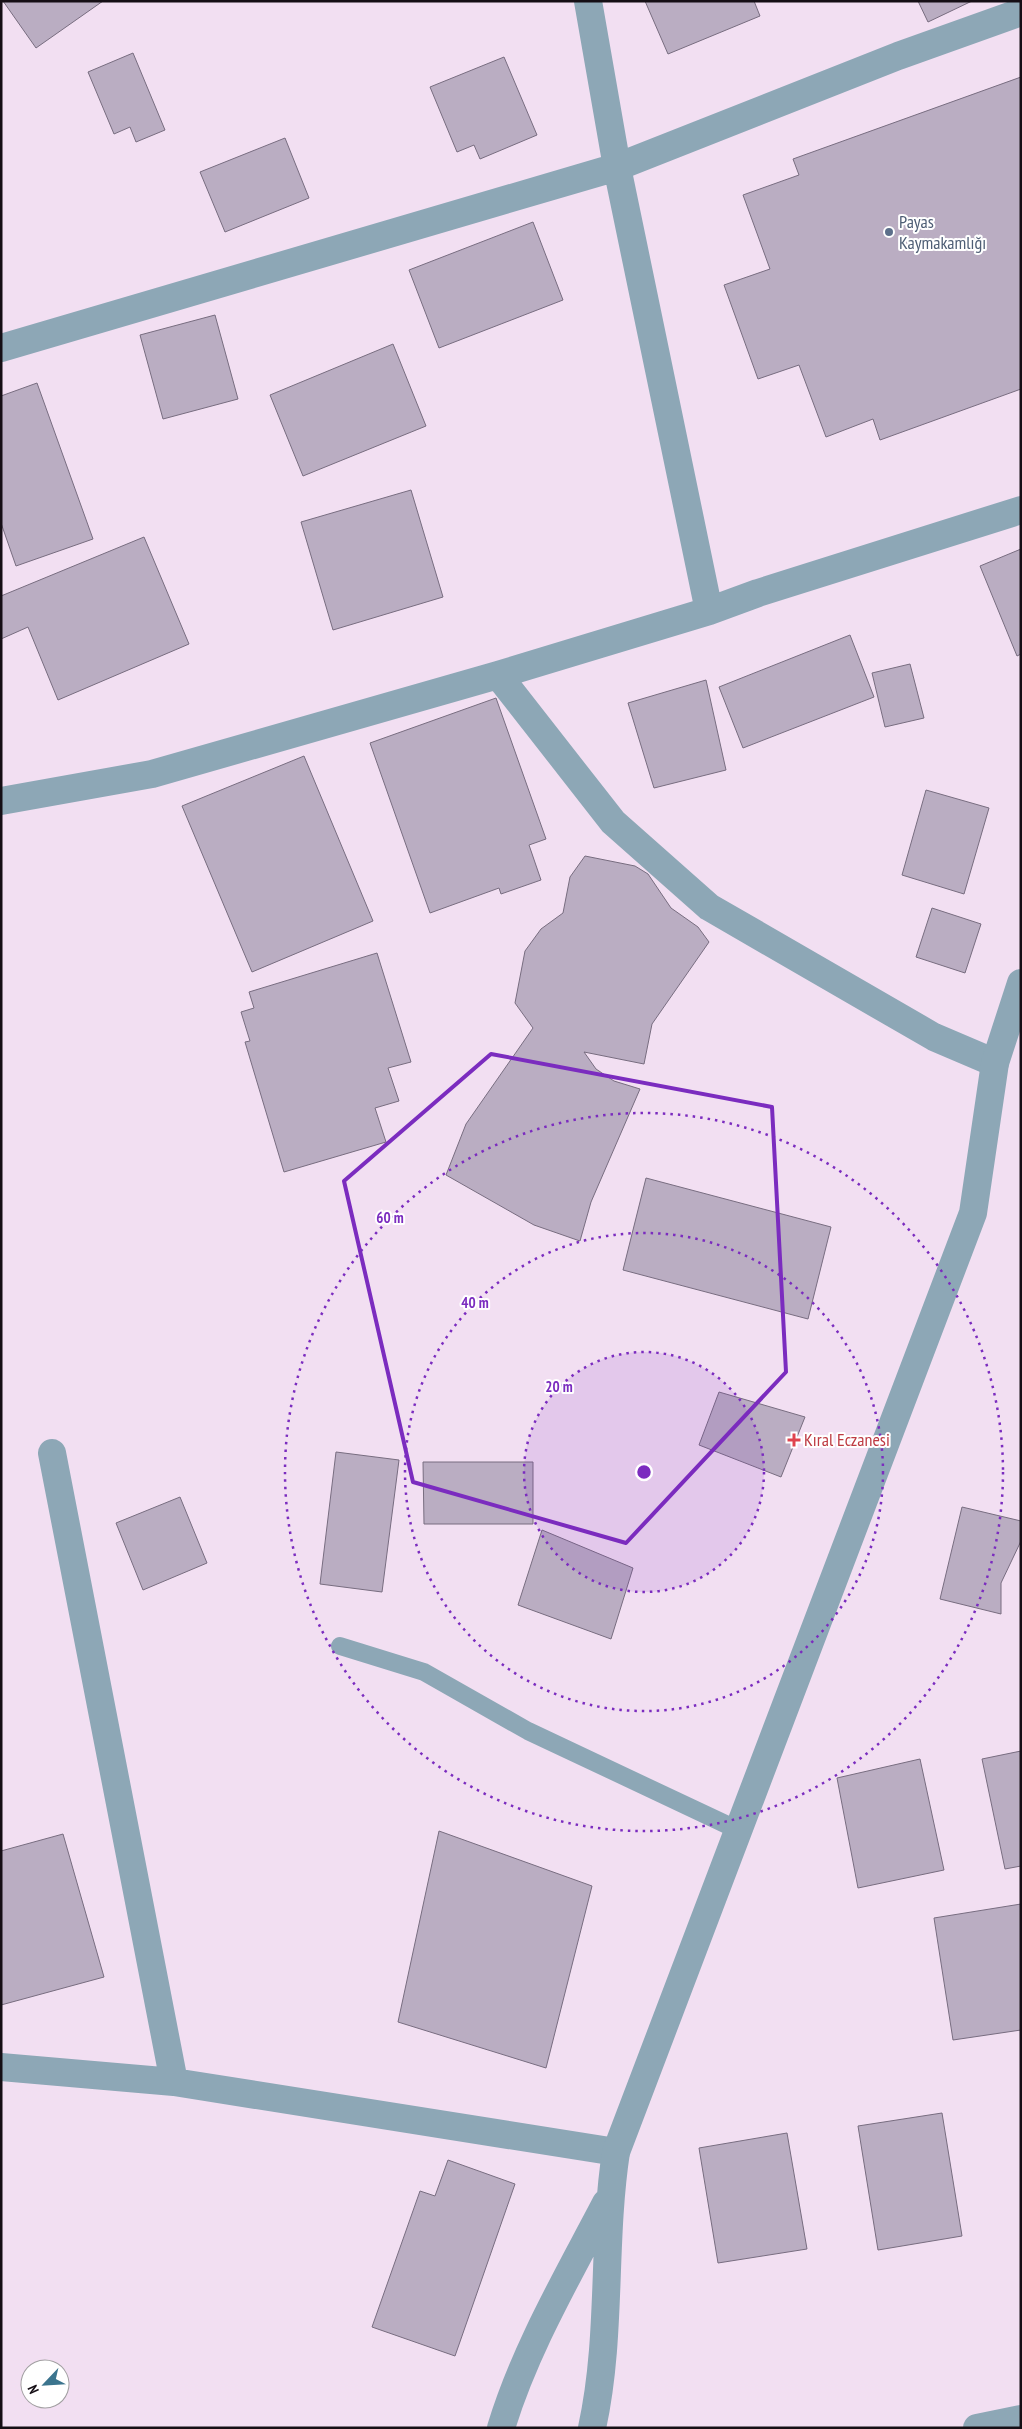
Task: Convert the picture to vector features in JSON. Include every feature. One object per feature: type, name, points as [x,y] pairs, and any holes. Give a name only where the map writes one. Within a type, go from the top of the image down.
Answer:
[{"type":"street","points":[[588,1],[617,167],[709,610]]},
{"type":"street","points":[[1,348],[617,167],[898,56],[1021,12]]},
{"type":"street","points":[[1,801],[152,774],[498,674],[709,610],[1021,510]]},
{"type":"street","points":[[498,674],[613,822],[709,907],[934,1037],[995,1063]]},
{"type":"street","points":[[592,2428],[599,2394],[606,2316],[609,2198],[616,2152],[973,1213],[995,1063],[1021,983]]},
{"type":"street","points":[[52,1453],[174,2082]]},
{"type":"street","points":[[1,2067],[174,2082],[616,2152]]},
{"type":"street","points":[[501,2428],[510,2397],[558,2295],[609,2198]]},
{"type":"street","points":[[978,2428],[1021,2419]]},
{"type":"lane","points":[[340,1646],[424,1672],[528,1731],[738,1830]]},
{"type":"highlighted area","points":[[491,1054],[772,1107],[786,1372],[626,1543],[413,1482],[344,1181]]},
{"type":"building","points":[[3,1],[103,1],[36,48]]},
{"type":"building","points":[[645,1],[754,1],[760,16],[668,54]]},
{"type":"building","points":[[918,1],[972,1],[928,22]]},
{"type":"building","points":[[133,53],[165,130],[136,142],[130,127],[114,134],[88,72]]},
{"type":"building","points":[[504,57],[537,135],[480,159],[474,145],[457,152],[430,87]]},
{"type":"building","name":"Payas Kaymakamlığı","points":[[1021,77],[1021,389],[880,440],[873,419],[826,437],[799,365],[758,379],[724,285],[770,269],[743,195],[799,175],[793,159]]},
{"type":"building","points":[[285,138],[309,198],[225,232],[200,172]]},
{"type":"building","points":[[533,222],[563,300],[439,348],[409,270]]},
{"type":"building","points":[[215,315],[238,399],[163,419],[140,335]]},
{"type":"building","points":[[393,344],[426,426],[303,476],[270,395]]},
{"type":"building","points":[[37,383],[93,539],[16,566],[1,523],[1,396]]},
{"type":"building","points":[[411,490],[443,597],[333,630],[301,522]]},
{"type":"building","points":[[144,537],[189,644],[58,700],[28,627],[1,639],[1,596]]},
{"type":"building","points":[[1021,549],[1021,654],[1017,656],[980,566]]},
{"type":"building","points":[[850,635],[874,697],[743,748],[719,687]]},
{"type":"building","points":[[910,664],[924,718],[885,727],[872,673]]},
{"type":"building","points":[[706,680],[726,770],[654,788],[628,703]]},
{"type":"building","points":[[496,698],[546,839],[529,845],[541,880],[501,894],[499,888],[430,913],[370,743]]},
{"type":"building","points":[[304,756],[373,921],[252,972],[182,806]]},
{"type":"building","points":[[926,790],[989,808],[964,894],[902,875]]},
{"type":"building","points":[[585,856],[635,866],[648,874],[671,908],[698,927],[709,942],[652,1024],[644,1064],[584,1052],[596,1069],[614,1081],[640,1089],[591,1202],[580,1241],[534,1225],[446,1175],[466,1124],[533,1028],[515,1003],[525,951],[541,929],[563,913],[570,877]]},
{"type":"building","points":[[932,908],[981,924],[965,973],[916,957]]},
{"type":"building","points":[[377,953],[411,1062],[388,1068],[399,1101],[375,1108],[386,1142],[284,1172],[245,1042],[250,1041],[241,1012],[254,1008],[249,992]]},
{"type":"building","points":[[646,1178],[831,1227],[808,1319],[623,1270]]},
{"type":"building","points":[[719,1392],[805,1417],[781,1477],[699,1445]]},
{"type":"building","points":[[336,1452],[399,1460],[382,1592],[320,1584]]},
{"type":"building","points":[[423,1462],[533,1462],[533,1524],[424,1524]]},
{"type":"building","points":[[180,1497],[207,1563],[143,1590],[116,1523]]},
{"type":"building","points":[[962,1507],[1021,1521],[1021,1541],[1001,1583],[1001,1614],[940,1599]]},
{"type":"building","points":[[542,1530],[633,1568],[611,1639],[518,1605]]},
{"type":"building","points":[[1021,1751],[1021,1866],[1005,1869],[982,1759]]},
{"type":"building","points":[[920,1759],[944,1870],[858,1888],[837,1778]]},
{"type":"building","points":[[439,1831],[592,1886],[546,2068],[398,2022]]},
{"type":"building","points":[[63,1834],[104,1977],[1,2005],[1,1851]]},
{"type":"building","points":[[1021,1904],[1021,2030],[953,2040],[934,1918]]},
{"type":"building","points":[[942,2113],[962,2236],[878,2250],[858,2126]]},
{"type":"building","points":[[787,2133],[807,2249],[718,2263],[699,2148]]},
{"type":"building","points":[[448,2160],[515,2184],[455,2356],[372,2327],[420,2191],[435,2196]]},
{"type":"place","name":"Payas Kaymakamlığı","points":[[889,232]]},
{"type":"place","name":"Kıral Eczanesi","points":[[794,1440]]}]
